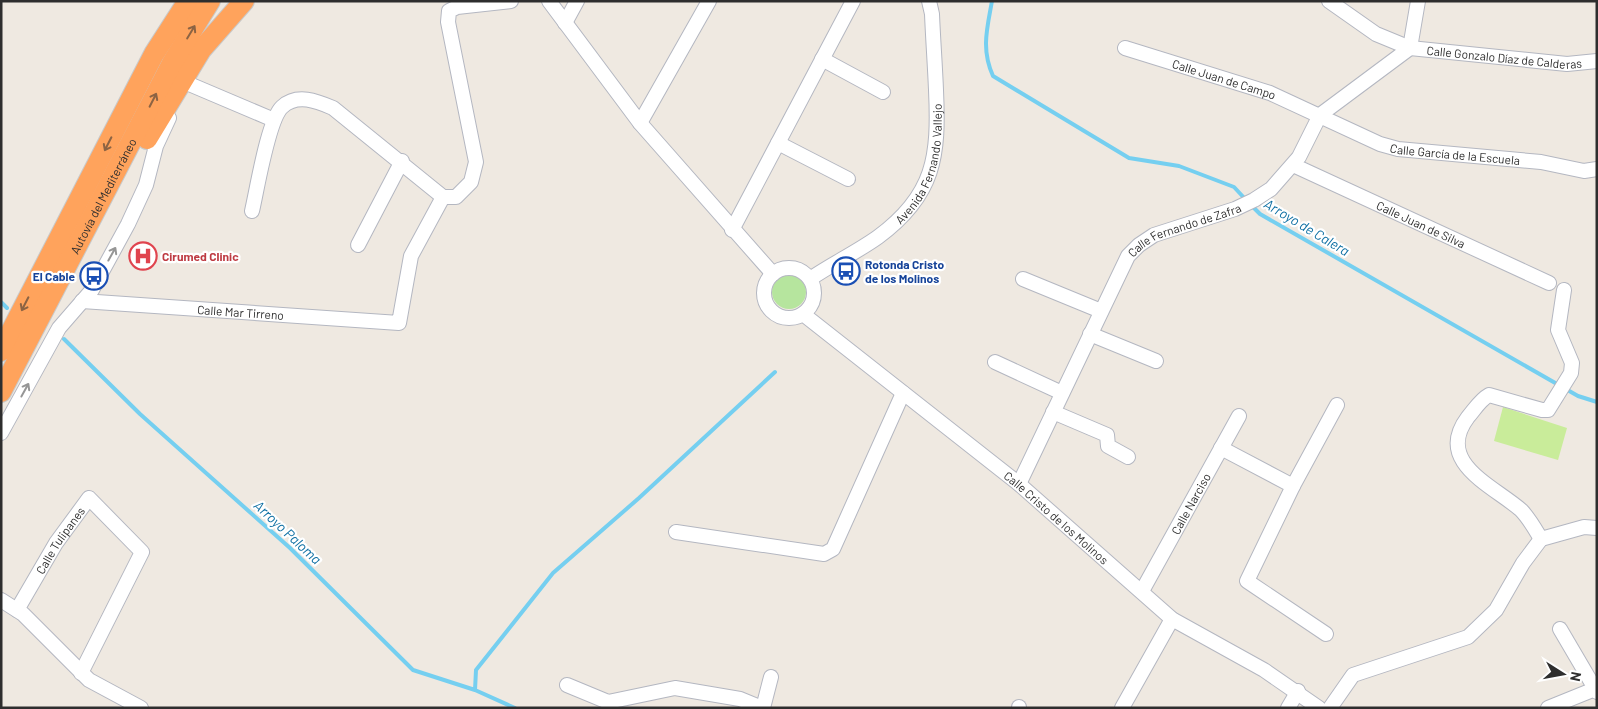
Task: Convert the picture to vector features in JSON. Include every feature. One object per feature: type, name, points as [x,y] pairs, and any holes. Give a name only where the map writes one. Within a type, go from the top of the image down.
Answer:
[{"type":"highway","points":[[154,54],[162,25],[177,1]]},
{"type":"highway","name":"Autovía del Mediterráneo","points":[[1,351],[154,54],[188,1]]},
{"type":"highway","name":"Autovía del Mediterráneo","points":[[1,392],[172,63],[210,1]]},
{"type":"highway","points":[[24,348],[201,50],[244,1]]},
{"type":"street","points":[[252,212],[274,120],[282,107],[298,99],[314,100],[333,108],[443,197],[456,196],[471,182],[476,162],[448,22],[449,11],[458,8],[511,1]]},
{"type":"street","points":[[549,1],[640,123],[732,230],[773,274]]},
{"type":"street","points":[[565,24],[577,1]]},
{"type":"street","points":[[640,123],[709,1]]},
{"type":"street","points":[[732,230],[853,1]]},
{"type":"street","name":"Avenida Fernando Vallejo","points":[[810,279],[878,236],[906,211],[918,197],[928,178],[935,156],[938,130],[932,14],[929,1]]},
{"type":"street","name":"Calle Gonzalo Díaz de Calderas","points":[[1329,1],[1376,34],[1410,48],[1567,64],[1597,61]]},
{"type":"street","points":[[1410,48],[1418,1]]},
{"type":"street","name":"Calle Juan de Campo","points":[[1125,48],[1270,93],[1320,114]]},
{"type":"street","name":"Calle Fernando de Zafra","points":[[1019,484],[1128,256],[1139,245],[1154,235],[1235,209],[1260,197],[1271,189],[1293,165],[1320,114],[1410,48]]},
{"type":"street","points":[[822,59],[883,92]]},
{"type":"street","points":[[1,433],[59,328],[92,290],[128,224],[146,185],[156,146],[184,81],[224,100],[274,120]]},
{"type":"street","name":"Calle García de la Escuela","points":[[1320,114],[1380,144],[1398,149],[1541,162],[1584,171],[1597,169]]},
{"type":"street","points":[[778,143],[848,179]]},
{"type":"street","points":[[358,244],[402,162]]},
{"type":"street","name":"Calle Juan de Silva","points":[[1293,165],[1549,283]]},
{"type":"street","name":"Calle Mar Tirreno","points":[[82,301],[398,323],[411,256],[443,197]]},
{"type":"street","points":[[797,269],[810,279],[814,294],[813,302],[803,314],[787,318],[772,311],[765,297],[768,281],[773,274],[780,270],[797,269]]},
{"type":"street","points":[[1023,279],[1101,311]]},
{"type":"street","points":[[1541,538],[1521,511],[1465,465],[1459,454],[1457,440],[1460,428],[1483,398],[1489,395],[1542,410],[1548,410],[1553,404],[1571,373],[1572,363],[1558,330],[1564,290]]},
{"type":"street","name":"Calle Cristo de los Molinos","points":[[803,314],[1019,484],[1172,619],[1298,691],[1319,708]]},
{"type":"street","points":[[1090,334],[1156,361]]},
{"type":"street","points":[[995,362],[1062,393]]},
{"type":"street","points":[[676,532],[824,554],[833,549],[903,393]]},
{"type":"street","points":[[1326,634],[1247,580],[1293,486],[1337,405]]},
{"type":"street","points":[[1053,412],[1108,435],[1108,446],[1128,457]]},
{"type":"street","name":"Calle Narciso","points":[[1142,591],[1239,416]]},
{"type":"street","points":[[1221,448],[1293,486]]},
{"type":"street","name":"Calle Tulipanes","points":[[17,610],[56,543],[89,498],[142,552],[82,673]]},
{"type":"street","points":[[1330,708],[1353,675],[1468,637],[1496,610],[1523,563],[1541,538],[1584,527],[1597,528]]},
{"type":"street","points":[[1,600],[17,610],[89,680],[141,708]]},
{"type":"street","points":[[1122,708],[1172,619]]},
{"type":"street","points":[[1548,708],[1596,691],[1560,629]]},
{"type":"street","points":[[567,685],[608,702],[675,688],[740,699],[762,708],[771,677]]},
{"type":"street","points":[[1288,708],[1298,691]]},
{"type":"green space","points":[[789,275],[796,276],[801,280],[805,285],[805,299],[801,304],[796,308],[789,309],[782,308],[777,304],[773,299],[772,292],[773,285],[777,280],[782,276]]},
{"type":"green space","points":[[1503,407],[1567,428],[1558,460],[1494,441]]},
{"type":"waterway","name":"Arroyo de Calera","points":[[992,1],[986,48],[993,76],[1129,158],[1179,166],[1234,187],[1247,201]]},
{"type":"waterway","name":"Arroyo de Calera","points":[[1252,206],[1260,214],[1578,396],[1597,402]]},
{"type":"waterway","name":"Arroyo Paloma","points":[[1,302],[7,308]]},
{"type":"waterway","name":"Arroyo Paloma","points":[[64,339],[140,414],[290,548],[413,670],[475,690],[515,708]]},
{"type":"waterway","points":[[475,690],[476,670],[553,573],[639,498],[775,372]]},
{"type":"place","name":"Cirumed Clinic","points":[[143,256]]},
{"type":"place","name":"Rotonda Cristo de los Molinos","points":[[846,271]]},
{"type":"place","name":"El Cable","points":[[94,276]]}]
